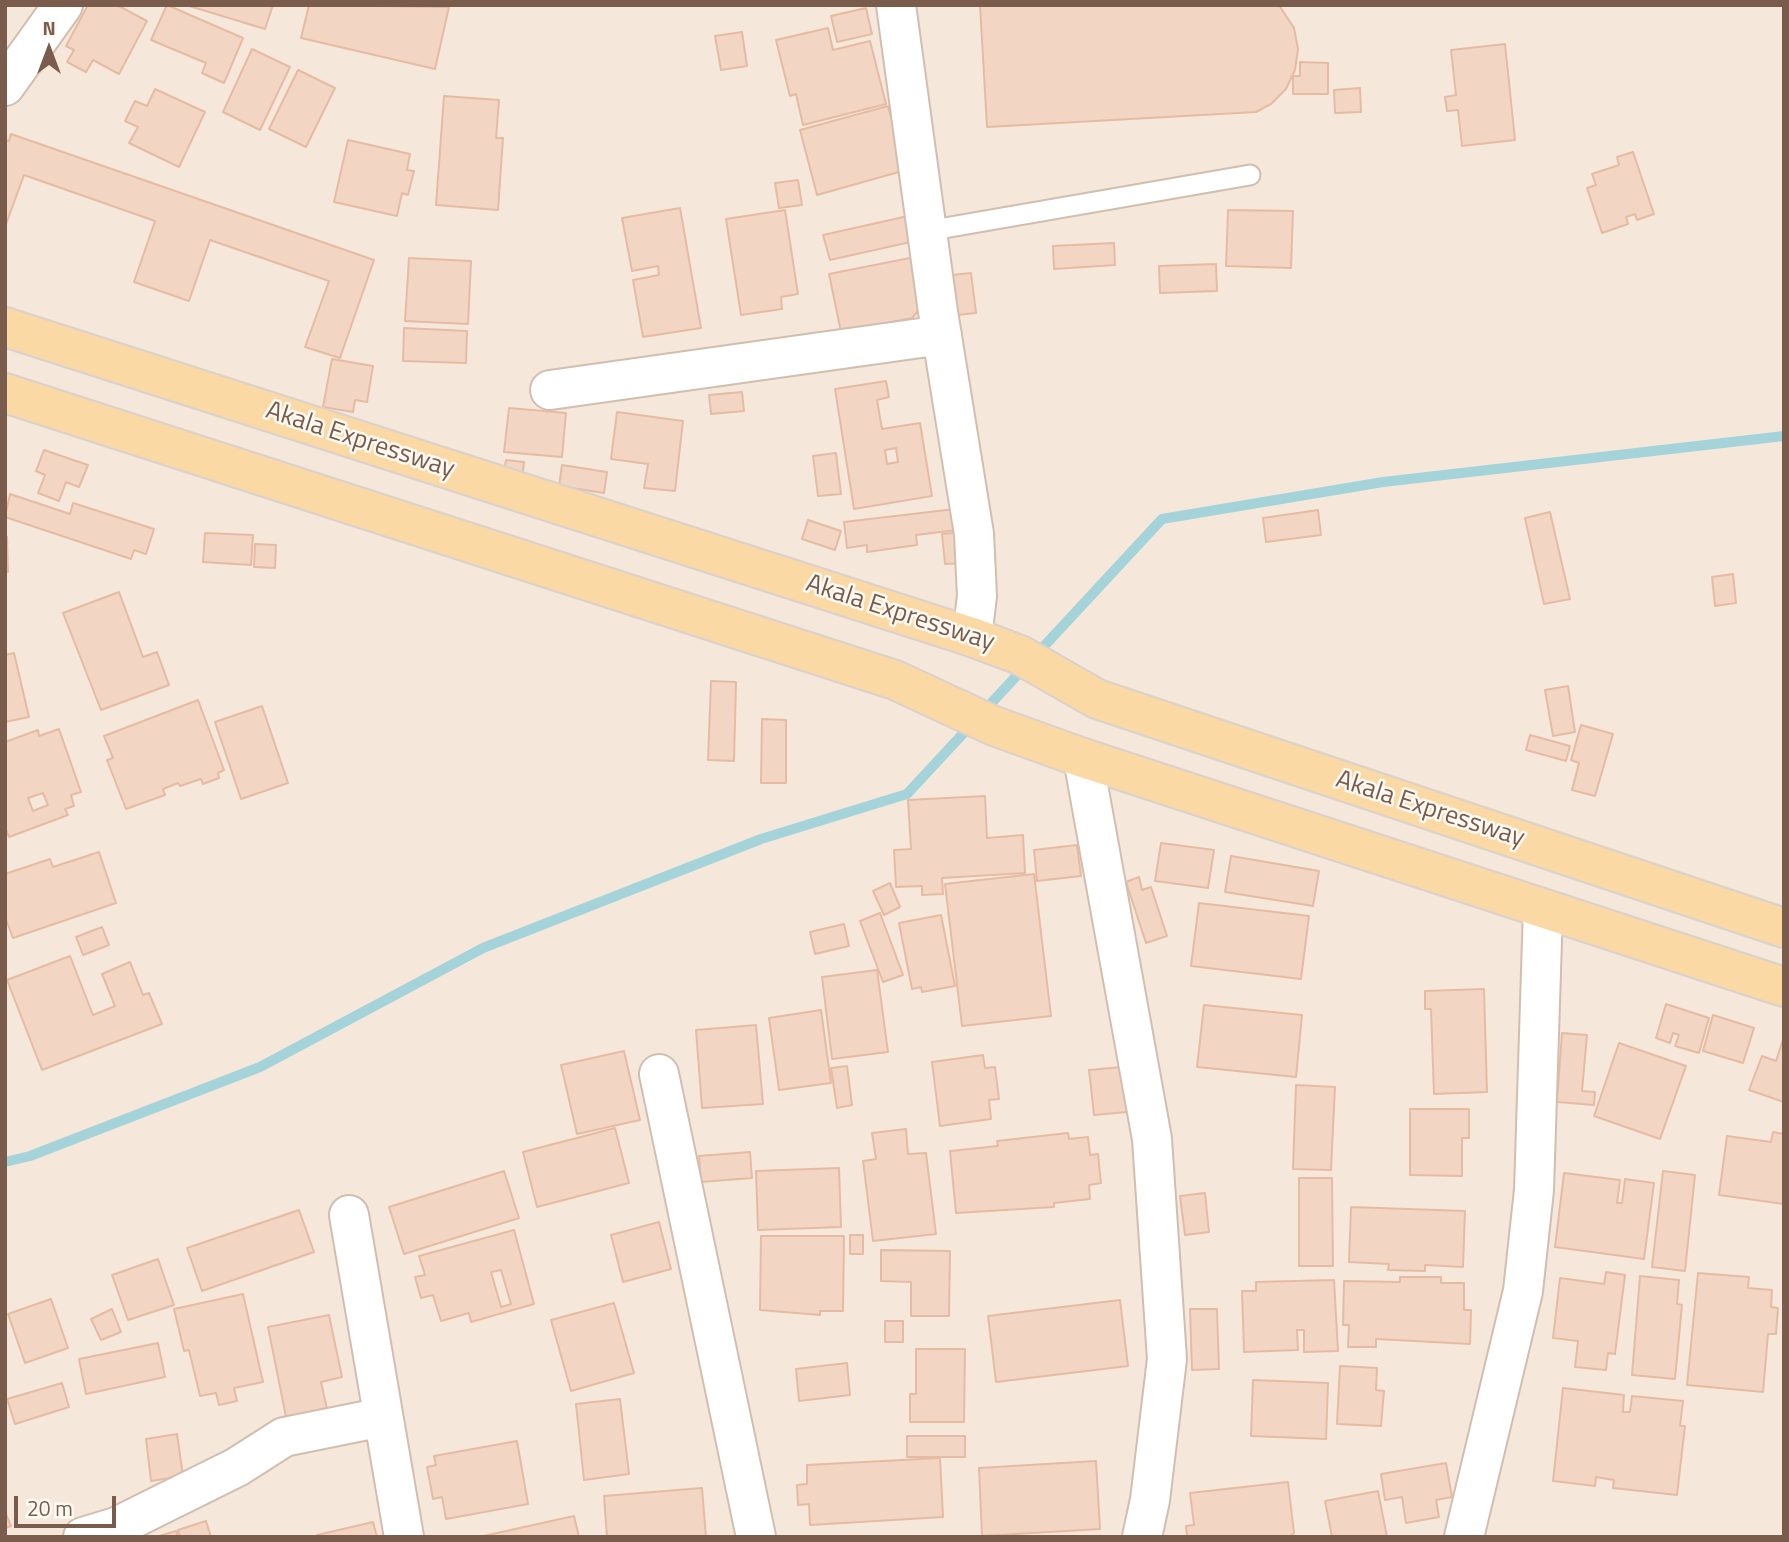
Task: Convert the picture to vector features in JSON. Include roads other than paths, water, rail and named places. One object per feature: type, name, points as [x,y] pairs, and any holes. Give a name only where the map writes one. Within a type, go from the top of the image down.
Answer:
[{"type":"main road","name":"Akala Expressway","points":[[5,327],[972,637],[1020,654],[1097,699],[1784,928]]},
{"type":"main road","points":[[5,393],[895,680],[994,726],[1083,758],[1784,987]]},
{"type":"street","points":[[5,86],[63,5]]},
{"type":"street","points":[[896,5],[942,335],[974,534],[977,596],[972,637]]},
{"type":"street","points":[[550,390],[942,335]]},
{"type":"street","points":[[1083,758],[1152,1139],[1167,1359],[1150,1500],[1142,1537]]},
{"type":"street","points":[[1464,1537],[1523,1291],[1534,1190],[1543,909]]},
{"type":"street","points":[[660,1074],[756,1537]]},
{"type":"street","points":[[349,1215],[404,1537]]},
{"type":"street","points":[[83,1537],[117,1527],[237,1467],[284,1437],[383,1417]]},
{"type":"lane","points":[[927,231],[1250,175]]},
{"type":"waterway","points":[[983,712],[1162,519],[1383,482],[1784,436]]},
{"type":"waterway","points":[[5,1162],[30,1156],[260,1067],[483,948],[761,839],[907,794],[972,724]]}]
